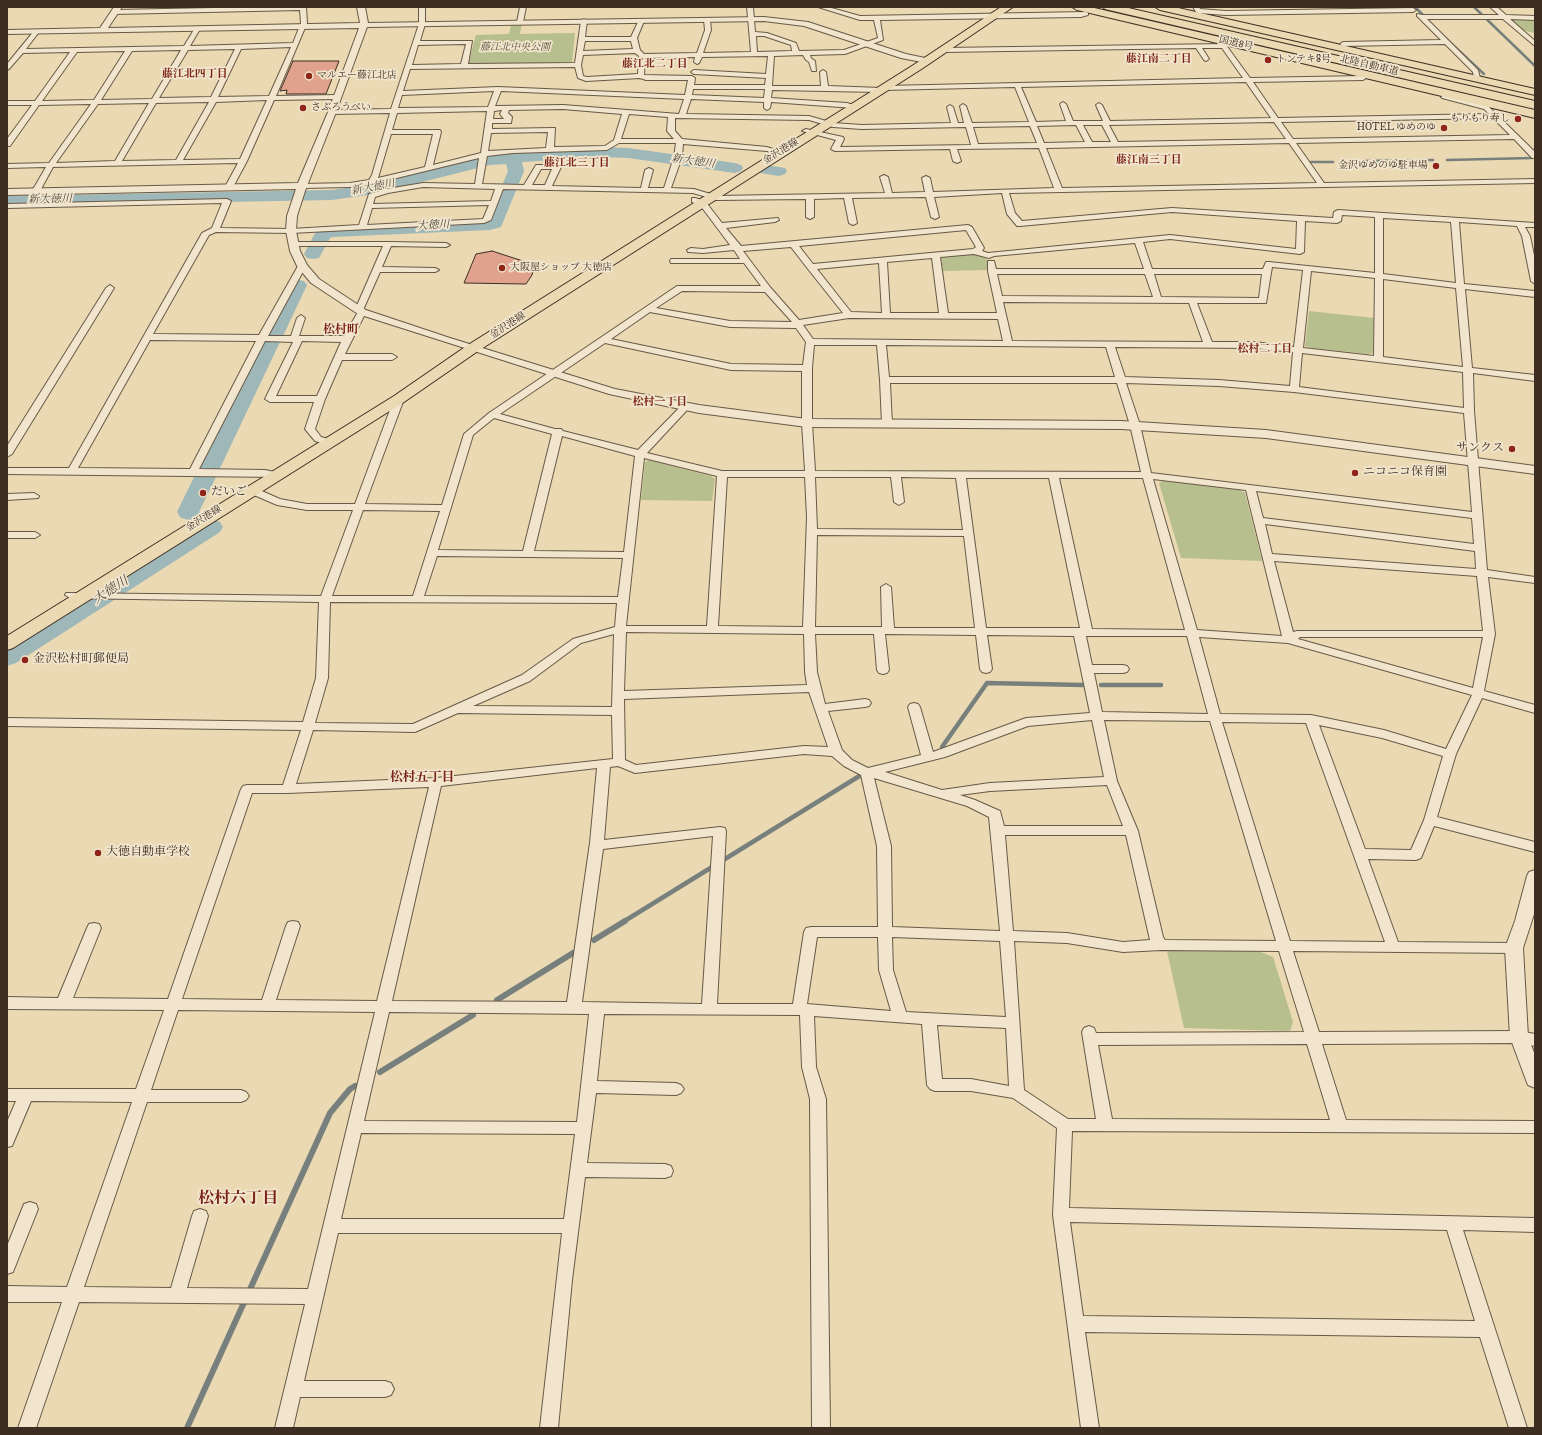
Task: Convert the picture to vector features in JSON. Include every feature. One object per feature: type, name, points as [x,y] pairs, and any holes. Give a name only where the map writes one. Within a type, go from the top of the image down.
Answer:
[{"type":"highway","points":[[1060,7],[1224,46],[1380,77]]},
{"type":"highway","name":"国道8号","points":[[1077,7],[1108,10],[1535,114]]},
{"type":"highway","name":"北陸自動車道","points":[[1130,7],[1535,100]]},
{"type":"highway","name":"国道8号","points":[[1160,7],[1535,92]]},
{"type":"highway","points":[[1180,7],[1197,9],[1344,44],[1381,56]]},
{"type":"highway","name":"北陸自動車道","points":[[1108,10],[1535,105]]},
{"type":"highway","points":[[1299,62],[1444,97],[1474,100]]},
{"type":"main road","name":"金沢港線","points":[[83,596],[468,347],[879,89],[922,60],[975,17],[1008,7]]},
{"type":"main road","name":"金沢港線","points":[[922,60],[944,50],[991,12]]},
{"type":"main road","name":"金沢港線","points":[[323,440],[399,399],[468,347]]},
{"type":"main road","name":"金沢港線","points":[[9,639],[83,596],[251,490],[270,474]]},
{"type":"street","points":[[103,30],[116,9],[303,7],[303,26],[272,98],[243,161],[229,187]]},
{"type":"street","points":[[361,7],[364,25],[332,112],[300,192],[292,216],[291,231],[295,251],[302,266],[315,281],[360,311],[468,347],[613,392],[685,407],[807,423],[1135,425],[1266,434],[1535,470]]},
{"type":"street","points":[[372,182],[376,175],[399,93],[422,24],[422,7]]},
{"type":"street","points":[[520,22],[523,7]]},
{"type":"street","points":[[750,7],[754,54]]},
{"type":"street","points":[[821,7],[860,18],[975,17]]},
{"type":"street","points":[[1493,7],[1535,44]]},
{"type":"street","points":[[1197,9],[1412,8],[1476,72],[1476,78]]},
{"type":"street","points":[[991,12],[1086,14]]},
{"type":"street","points":[[579,53],[699,56],[845,52],[881,39],[876,18]]},
{"type":"street","points":[[1421,18],[1535,18]]},
{"type":"street","points":[[7,32],[752,19],[805,24],[904,56],[922,60]]},
{"type":"street","points":[[682,116],[693,75],[708,30],[707,20]]},
{"type":"street","points":[[584,21],[578,64],[580,77],[586,79],[641,76],[646,78],[693,75],[770,76]]},
{"type":"street","points":[[641,21],[634,39],[639,54],[641,76]]},
{"type":"street","points":[[117,163],[197,28]]},
{"type":"street","points":[[1520,31],[1535,35]]},
{"type":"street","points":[[7,68],[36,32]]},
{"type":"street","points":[[753,34],[765,34],[794,44],[796,53]]},
{"type":"street","points":[[581,40],[634,39]]},
{"type":"street","points":[[416,43],[470,42],[464,66]]},
{"type":"street","points":[[1344,44],[1445,42]]},
{"type":"street","points":[[21,51],[295,45]]},
{"type":"street","points":[[944,50],[1224,46],[1322,185]]},
{"type":"street","points":[[178,162],[239,47]]},
{"type":"street","points":[[1198,47],[1206,59]]},
{"type":"street","points":[[36,191],[51,165],[96,102],[130,49]]},
{"type":"street","points":[[7,144],[75,50]]},
{"type":"street","points":[[806,53],[808,59],[812,61],[814,70]]},
{"type":"street","points":[[766,117],[771,54]]},
{"type":"street","points":[[408,67],[578,64]]},
{"type":"street","points":[[823,72],[825,88]]},
{"type":"street","points":[[606,93],[610,78]]},
{"type":"street","points":[[690,87],[879,89],[947,97],[1017,85],[1363,78]]},
{"type":"street","points":[[1017,85],[1059,190]]},
{"type":"street","points":[[399,93],[498,89],[579,100],[586,111],[626,111],[682,116],[810,118],[825,123],[862,127],[1494,116]]},
{"type":"street","points":[[478,186],[491,109],[498,89]]},
{"type":"street","points":[[332,112],[507,108],[579,100],[606,93],[688,98],[768,100],[851,106]]},
{"type":"street","points":[[7,103],[337,97]]},
{"type":"street","points":[[947,97],[955,126]]},
{"type":"street","points":[[1444,97],[1486,107],[1533,153]]},
{"type":"street","points":[[1063,104],[1090,146]]},
{"type":"street","points":[[1099,105],[1116,145]]},
{"type":"street","points":[[963,106],[976,147]]},
{"type":"street","points":[[489,121],[508,121],[508,118],[504,114],[507,108]]},
{"type":"street","points":[[7,192],[229,187],[300,192],[372,182],[428,168],[513,151],[607,148],[616,141],[626,111]]},
{"type":"street","points":[[667,190],[677,161],[680,142],[671,131],[672,115]]},
{"type":"street","points":[[488,131],[552,130],[550,149]]},
{"type":"street","points":[[388,132],[437,132],[428,168]]},
{"type":"street","points":[[809,132],[840,140],[835,149],[1090,146],[1517,137]]},
{"type":"street","points":[[616,141],[680,142],[766,149],[777,152]]},
{"type":"street","points":[[953,148],[957,161]]},
{"type":"street","points":[[7,166],[243,161]]},
{"type":"street","points":[[527,187],[539,167],[557,167],[548,187]]},
{"type":"street","points":[[644,190],[649,170]]},
{"type":"street","points":[[884,177],[889,195]]},
{"type":"street","points":[[926,178],[931,194],[935,217]]},
{"type":"street","points":[[703,199],[1005,191],[1535,181]]},
{"type":"street","points":[[362,227],[372,196],[388,191],[423,185],[694,191],[703,199],[720,226],[767,289],[798,324],[810,342],[807,368],[807,423],[812,532],[809,630],[811,672],[814,688],[836,752],[848,763],[867,773],[880,775],[971,803],[994,814],[998,830],[1017,1093]]},
{"type":"street","points":[[72,471],[206,233],[214,230],[291,231],[484,221],[487,220],[494,203],[507,187]]},
{"type":"street","points":[[1005,191],[1011,214],[1020,224],[1172,210],[1337,221],[1338,212],[1535,225]]},
{"type":"street","points":[[810,196],[810,217]]},
{"type":"street","points":[[847,196],[853,223]]},
{"type":"street","points":[[7,206],[227,201],[214,230]]},
{"type":"street","points":[[369,206],[494,203]]},
{"type":"street","points":[[1378,359],[1379,215]]},
{"type":"street","points":[[812,267],[975,251],[989,256],[992,254],[1170,237],[1300,252],[1301,219]]},
{"type":"street","points":[[720,226],[775,220]]},
{"type":"street","points":[[1360,854],[1416,855],[1430,820],[1450,754],[1478,694],[1489,634],[1477,516],[1469,411],[1468,370],[1455,220]]},
{"type":"street","points":[[1520,224],[1526,236],[1535,280]]},
{"type":"street","points":[[690,250],[703,251],[793,244],[968,227],[980,248],[975,251]]},
{"type":"street","points":[[1138,240],[1150,272],[1158,300]]},
{"type":"street","points":[[293,244],[446,244]]},
{"type":"street","points":[[323,440],[310,429],[320,399],[340,357],[388,244]]},
{"type":"street","points":[[793,244],[849,315]]},
{"type":"street","points":[[998,300],[1263,301],[1270,248]]},
{"type":"street","points":[[936,255],[944,315]]},
{"type":"street","points":[[989,256],[1008,344]]},
{"type":"street","points":[[882,259],[886,315]]},
{"type":"street","points":[[674,261],[747,261]]},
{"type":"street","points":[[193,472],[262,338],[302,266]]},
{"type":"street","points":[[1294,389],[1307,268]]},
{"type":"street","points":[[992,271],[1150,272],[1307,268],[1535,294]]},
{"type":"street","points":[[377,270],[435,270]]},
{"type":"street","points":[[7,454],[110,288]]},
{"type":"street","points":[[418,599],[469,434],[492,415],[552,373],[680,288],[767,289]]},
{"type":"street","points":[[1192,300],[1209,345]]},
{"type":"street","points":[[649,309],[730,324],[798,324],[849,315],[1003,316]]},
{"type":"street","points":[[301,318],[297,339],[270,399],[320,399]]},
{"type":"street","points":[[147,337],[347,339]]},
{"type":"street","points":[[603,340],[731,367],[807,368]]},
{"type":"street","points":[[810,342],[1254,345],[1535,378]]},
{"type":"street","points":[[881,343],[888,424]]},
{"type":"street","points":[[1110,345],[1135,425],[1147,475],[1216,718],[1340,1126]]},
{"type":"street","points":[[340,357],[392,357]]},
{"type":"street","points":[[884,380],[1121,380],[1220,383],[1294,389],[1469,411]]},
{"type":"street","points":[[288,789],[322,678],[326,599],[399,399]]},
{"type":"street","points":[[619,762],[618,695],[620,629],[640,454],[685,407]]},
{"type":"street","points":[[492,415],[722,474],[1147,475],[1477,516]]},
{"type":"street","points":[[528,554],[558,431]]},
{"type":"street","points":[[7,471],[270,474]]},
{"type":"street","points":[[712,629],[722,474]]},
{"type":"street","points":[[961,474],[986,669]]},
{"type":"street","points":[[1053,474],[1083,632],[1087,669],[1111,781],[1132,831],[1156,938],[1161,945]]},
{"type":"street","points":[[896,475],[899,502]]},
{"type":"street","points":[[1250,487],[1289,640]]},
{"type":"street","points":[[251,490],[277,502],[307,507],[445,508]]},
{"type":"street","points":[[7,497],[34,496]]},
{"type":"street","points":[[1258,520],[1480,548]]},
{"type":"street","points":[[812,532],[968,533]]},
{"type":"street","points":[[7,535],[35,535]]},
{"type":"street","points":[[432,553],[629,555]]},
{"type":"street","points":[[1268,557],[1482,573],[1535,580]]},
{"type":"street","points":[[883,670],[886,588]]},
{"type":"street","points":[[83,596],[623,600]]},
{"type":"street","points":[[7,722],[415,728],[526,678],[577,641],[620,629],[1192,633],[1289,640],[1535,710]]},
{"type":"street","points":[[1289,640],[1297,634],[1489,634]]},
{"type":"street","points":[[1087,669],[1123,669]]},
{"type":"street","points":[[618,695],[814,688]]},
{"type":"street","points":[[821,708],[865,703]]},
{"type":"street","points":[[914,707],[928,757]]},
{"type":"street","points":[[454,710],[618,711]]},
{"type":"street","points":[[867,773],[928,757],[1026,722],[1098,716],[1311,719],[1384,734],[1450,754]]},
{"type":"street","points":[[1311,719],[1393,946]]},
{"type":"street","points":[[27,1428],[172,1005],[248,789],[288,789],[436,782],[619,762],[635,769],[804,750],[836,752]]},
{"type":"street","points":[[574,1007],[596,845],[604,774],[603,764]]},
{"type":"street","points":[[867,773],[884,846],[886,970],[900,1017]]},
{"type":"street","points":[[940,794],[990,788],[1111,781]]},
{"type":"street","points":[[284,1428],[436,782]]},
{"type":"street","points":[[1430,820],[1535,847]]},
{"type":"street","points":[[998,830],[1132,831]]},
{"type":"street","points":[[596,845],[720,831],[709,1009]]},
{"type":"street","points":[[1535,876],[1524,921],[1514,948],[1527,1038],[1535,1080]]},
{"type":"street","points":[[267,1005],[293,926]]},
{"type":"street","points":[[63,1004],[94,928]]},
{"type":"street","points":[[821,1428],[818,1099],[809,1067],[803,1010],[811,932],[885,932],[1067,938],[1123,947],[1161,945],[1514,948]]},
{"type":"street","points":[[7,1003],[803,1010],[1013,1023]]},
{"type":"street","points":[[549,1428],[597,1008]]},
{"type":"street","points":[[929,1019],[935,1086],[971,1085],[1017,1093],[1065,1125],[1535,1127]]},
{"type":"street","points":[[1105,1125],[1090,1035],[1527,1038]]},
{"type":"street","points":[[589,1087],[676,1089]]},
{"type":"street","points":[[7,1094],[241,1096]]},
{"type":"street","points":[[7,1141],[26,1095]]},
{"type":"street","points":[[1065,1125],[1061,1215],[1090,1428]]},
{"type":"street","points":[[355,1127],[583,1128]]},
{"type":"street","points":[[578,1170],[665,1171]]},
{"type":"street","points":[[7,1267],[30,1209]]},
{"type":"street","points":[[1061,1215],[1535,1225]]},
{"type":"street","points":[[177,1295],[200,1216]]},
{"type":"street","points":[[1453,1224],[1518,1428]]},
{"type":"street","points":[[332,1226],[571,1226]]},
{"type":"street","points":[[7,1294],[315,1297]]},
{"type":"street","points":[[1076,1324],[1486,1329]]},
{"type":"street","points":[[293,1389],[385,1389]]},
{"type":"green space","points":[[1510,19],[1535,19],[1535,33],[1521,30]]},
{"type":"green space","name":"藤江北中央公園","points":[[522,24],[520,34],[575,33],[572,62],[468,64],[476,35],[509,34],[511,25]]},
{"type":"green space","points":[[973,253],[987,259],[988,270],[943,271],[941,258],[944,256]]},
{"type":"green space","points":[[1309,311],[1374,318],[1373,353],[1368,354],[1305,346]]},
{"type":"green space","points":[[649,460],[711,476],[715,479],[712,501],[641,500],[645,462]]},
{"type":"green space","points":[[1164,480],[1240,490],[1245,493],[1262,561],[1181,558],[1159,483]]},
{"type":"green space","points":[[1167,951],[1258,951],[1273,957],[1293,1022],[1290,1031],[1184,1028]]},
{"type":"building","name":"マルエー藤江北店","points":[[293,61],[339,61],[326,94],[286,94],[287,90],[280,91]]},
{"type":"building","name":"大阪屋ショップ 大徳店","points":[[492,251],[526,262],[532,262],[531,267],[534,267],[532,275],[526,284],[464,283],[476,254]]},
{"type":"waterway","points":[[1415,7],[1424,16]]},
{"type":"waterway","points":[[1474,7],[1535,66]]},
{"type":"waterway","points":[[1441,34],[1484,74]]},
{"type":"waterway","name":"新大徳川","points":[[513,158],[601,152],[628,153],[735,168]]},
{"type":"waterway","name":"新大徳川","points":[[7,201],[332,195],[374,189],[490,160],[513,158]]},
{"type":"waterway","name":"大徳川","points":[[313,254],[323,235],[331,232],[490,225],[495,223],[516,171],[513,158]]},
{"type":"waterway","points":[[1447,160],[1532,158]]},
{"type":"waterway","points":[[1362,161],[1433,160]]},
{"type":"waterway","points":[[1311,162],[1333,162]]},
{"type":"waterway","name":"新大徳川","points":[[766,170],[779,171]]},
{"type":"waterway","name":"大徳川","points":[[273,336],[298,285]]},
{"type":"waterway","name":"大徳川","points":[[210,466],[270,342]]},
{"type":"waterway","name":"大徳川","points":[[189,513],[188,512],[206,475]]},
{"type":"waterway","name":"大徳川","points":[[7,658],[212,527],[209,525]]},
{"type":"waterway","points":[[942,747],[987,683],[1083,685]]},
{"type":"waterway","points":[[1101,685],[1161,685]]},
{"type":"waterway","points":[[623,922],[861,775]]},
{"type":"waterway","points":[[594,940],[625,921]]},
{"type":"waterway","points":[[497,1000],[573,953]]},
{"type":"waterway","points":[[380,1072],[473,1015]]},
{"type":"waterway","points":[[187,1428],[330,1113],[350,1089],[355,1086]]},
{"type":"place","name":"トンテキ8号","points":[[1268,60]]},
{"type":"place","name":"マルエー藤江北店","points":[[309,76]]},
{"type":"place","name":"さぶろうべい","points":[[303,108]]},
{"type":"place","name":"もりもり寿し","points":[[1518,119]]},
{"type":"place","name":"HOTEL ゆめのゆ","points":[[1444,128]]},
{"type":"place","name":"金沢ゆめのゆ駐車場","points":[[1436,166]]},
{"type":"place","name":"大阪屋ショップ 大徳店","points":[[502,268]]},
{"type":"place","name":"サンクス","points":[[1512,449]]},
{"type":"place","name":"ニコニコ保育園","points":[[1355,473]]},
{"type":"place","name":"だいご","points":[[203,493]]},
{"type":"place","name":"金沢松村町郵便局","points":[[25,660]]},
{"type":"place","name":"大徳自動車学校","points":[[98,853]]},
{"type":"district","name":"藤江南二丁目","points":[[1159,60]]},
{"type":"district","name":"藤江北二丁目","points":[[655,65]]},
{"type":"district","name":"藤江北四丁目","points":[[195,75]]},
{"type":"district","name":"藤江南三丁目","points":[[1149,161]]},
{"type":"district","name":"藤江北三丁目","points":[[577,164]]},
{"type":"district","name":"松村町","points":[[341,331]]},
{"type":"district","name":"松村二丁目","points":[[1265,350]]},
{"type":"district","name":"松村一丁目","points":[[660,403]]},
{"type":"district","name":"松村五丁目","points":[[422,778]]},
{"type":"district","name":"松村六丁目","points":[[238,1200]]}]
